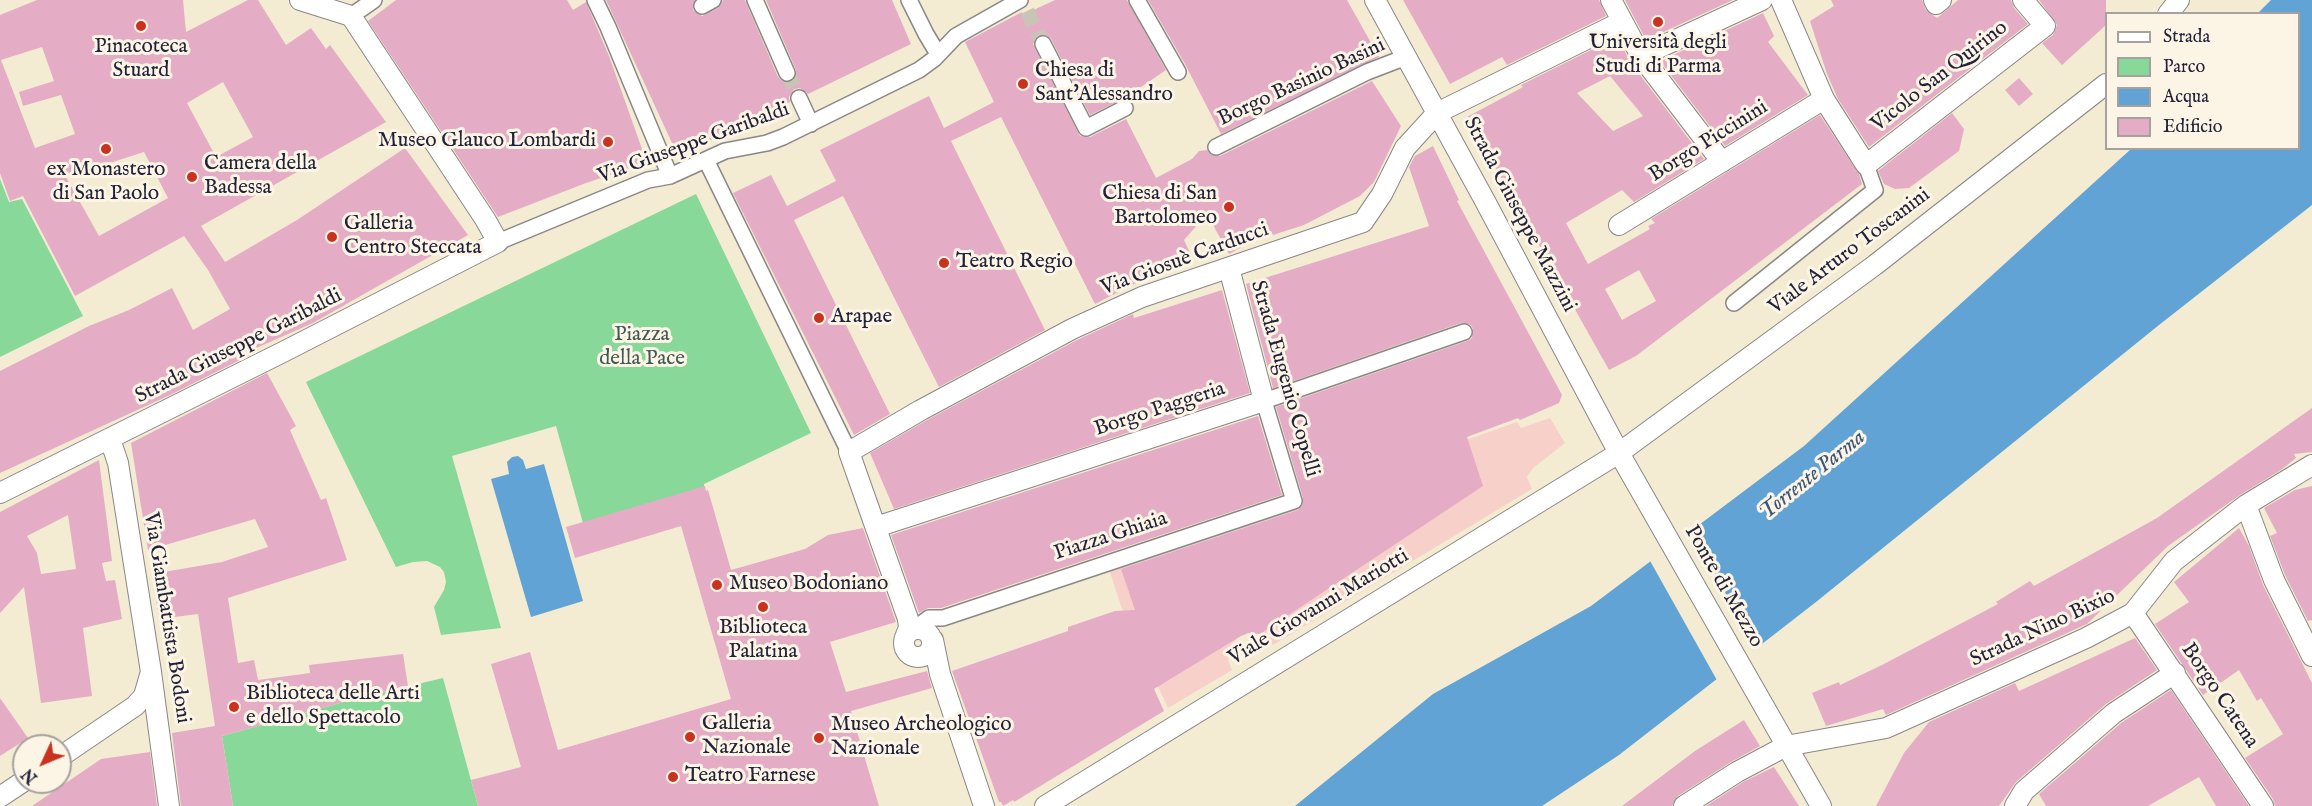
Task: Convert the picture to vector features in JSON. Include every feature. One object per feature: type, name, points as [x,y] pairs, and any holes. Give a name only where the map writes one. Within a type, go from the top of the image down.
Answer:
[{"type":"street","points":[[300,0],[351,16],[498,242]]},
{"type":"street","points":[[351,16],[374,0]]},
{"type":"street","points":[[595,0],[670,176]]},
{"type":"street","points":[[755,0],[787,73]]},
{"type":"street","points":[[909,0],[938,54]]},
{"type":"street","points":[[1137,0],[1178,72]]},
{"type":"street","name":"Strada Giuseppe Mazzini","points":[[1375,0],[1635,482]]},
{"type":"street","points":[[1611,0],[1641,56],[1722,162]]},
{"type":"street","points":[[1641,56],[1762,0]]},
{"type":"street","points":[[1734,303],[1875,190],[1866,165],[1824,99],[1781,0]]},
{"type":"street","points":[[1934,0],[1936,4],[1941,0]]},
{"type":"street","name":"Vicolo San Quirino","points":[[1866,165],[2045,26],[2023,0]]},
{"type":"street","points":[[2170,12],[2179,0]]},
{"type":"street","name":"Via Giuseppe Garibaldi","points":[[498,242],[645,181],[670,176],[734,148],[775,140],[811,124],[919,70],[956,36],[1022,4]]},
{"type":"street","points":[[1437,113],[1621,22]]},
{"type":"street","points":[[1043,44],[1086,128],[1125,108]]},
{"type":"street","name":"Borgo Basinio Basini","points":[[1216,147],[1367,72],[1406,57]]},
{"type":"street","name":"Viale Arturo Toscanini","points":[[1619,453],[1875,265],[2105,85]]},
{"type":"street","points":[[799,98],[811,124]]},
{"type":"street","name":"Borgo Piccinini","points":[[1619,225],[1824,99]]},
{"type":"street","name":"Via Giosuè Carducci","points":[[849,452],[921,410],[1072,329],[1142,297],[1362,222],[1382,194],[1405,148],[1437,113]]},
{"type":"street","points":[[706,160],[849,452],[909,622],[921,635],[940,674],[984,806]]},
{"type":"street","name":"Strada Giuseppe Garibaldi","points":[[0,493],[498,242]]},
{"type":"street","name":"Strada Eugenio Copelli","points":[[1228,268],[1294,501]]},
{"type":"street","name":"Borgo Paggeria","points":[[876,528],[1264,401],[1461,333]]},
{"type":"street","name":"Via Giambattista Bodoni","points":[[110,438],[118,463],[151,672],[169,806]]},
{"type":"street","name":"Viale Giovanni Mariotti","points":[[1045,806],[1619,453]]},
{"type":"street","name":"Strada Nino Bixio","points":[[1684,806],[1745,767],[1786,746],[1886,728],[2086,638],[2133,613],[2174,561],[2246,505],[2312,465]]},
{"type":"street","name":"Ponte di Mezzo","points":[[1635,482],[1821,806]]},
{"type":"street","name":"Piazza Ghiaia","points":[[921,635],[931,630],[943,618],[1294,501]]},
{"type":"street","points":[[2246,505],[2274,580],[2312,656]]},
{"type":"street","name":"Borgo Catena","points":[[2133,613],[2263,806]]},
{"type":"street","points":[[921,635],[904,644],[907,652],[927,660],[940,674]]},
{"type":"street","points":[[72,749],[135,705],[144,696],[151,672]]},
{"type":"street","points":[[2015,806],[2025,791],[2114,713],[2175,673]]},
{"type":"shaded area","points":[[1550,418],[1565,443],[1533,468],[1527,477],[1532,489],[1273,645],[1260,634],[1248,633],[1240,636],[1230,648],[1228,660],[1232,670],[1168,708],[1121,606],[1107,563],[1294,501],[1517,422],[1521,428]]},
{"type":"green space","points":[[0,179],[9,202],[22,199],[83,316],[0,357]]},
{"type":"green space","name":"Piazza della Pace","points":[[696,194],[811,433],[704,484],[704,487],[583,523],[556,426],[452,456],[501,628],[441,635],[434,607],[444,590],[446,582],[444,572],[440,567],[427,561],[396,567],[306,382]]},
{"type":"green space","points":[[443,678],[478,806],[233,806],[222,736],[358,698]]},
{"type":"water","name":"Torrente Parma","points":[[2271,0],[2312,0],[2312,205],[2159,325],[1816,602],[1619,755],[1542,806],[1295,806],[1433,694],[1591,606],[1804,446],[2130,150],[2300,150],[2300,12],[2259,12]]},
{"type":"water","points":[[518,456],[523,460],[526,469],[544,464],[583,601],[531,617],[491,479],[509,474],[507,462],[512,457]]},
{"type":"pier","points":[[1689,528],[1758,651],[1718,682],[1649,559]]},
{"type":"building","points":[[37,0],[183,0],[186,32],[248,0],[258,0],[286,45],[311,28],[326,49],[330,45],[386,122],[201,226],[225,262],[297,220],[405,148],[468,235],[313,323],[254,349],[256,352],[170,395],[0,473],[0,371],[89,326],[129,310],[172,288],[193,330],[230,309],[208,270],[184,236],[75,296],[23,196],[10,201],[0,173],[0,15]],"holes":[[[42,47],[54,81],[19,92],[23,106],[61,95],[75,134],[35,148],[1,60]],[[223,82],[253,137],[216,157],[187,103]],[[144,152],[168,198],[99,236],[66,177]]]},
{"type":"building","points":[[396,0],[567,0],[573,10],[586,2],[609,56],[647,163],[586,183],[498,217],[368,21]]},
{"type":"building","points":[[606,0],[695,0],[693,10],[702,16],[718,8],[723,0],[745,0],[778,77],[785,83],[794,79],[796,70],[766,0],[892,0],[911,44],[808,94],[800,88],[794,89],[789,97],[790,102],[678,156]]},
{"type":"building","points":[[1055,0],[1127,0],[1166,70],[1125,98],[1090,115],[1051,39],[1044,34],[1039,35],[1033,44],[1080,136],[1090,137],[1126,119],[1156,178],[1192,159],[1199,151],[1207,150],[1211,155],[1220,156],[1372,81],[1401,126],[1374,182],[1360,196],[1304,225],[1273,235],[1271,231],[1229,254],[1207,214],[1184,240],[1191,255],[1095,304],[1001,117],[951,141],[1045,330],[939,387],[843,196],[794,220],[890,414],[854,435],[733,193],[771,175],[787,206],[836,181],[820,150],[929,96],[944,128],[994,102],[965,42],[1022,12],[1023,15]]},
{"type":"building","points":[[1148,0],[1347,0],[1379,57],[1221,134],[1185,64]]},
{"type":"building","points":[[1403,0],[1599,0],[1606,16],[1507,65],[1502,57],[1450,84]]},
{"type":"building","name":"Università degli Studi di Parma","points":[[1625,0],[1733,0],[1646,40]]},
{"type":"building","points":[[1831,0],[1922,0],[1926,10],[1937,18],[1958,0],[2011,0],[2014,8],[2028,24],[1869,147],[1838,99],[1827,74],[1810,21],[1834,6]]},
{"type":"building","points":[[2039,0],[2106,0],[2105,26],[2062,65],[2042,43],[2053,35],[2057,25]]},
{"type":"building","points":[[1763,13],[1774,36],[1768,42],[1808,95],[1725,146],[1660,61]]},
{"type":"building","points":[[1617,37],[1631,63],[1704,159],[1634,202],[1622,190],[1566,223],[1588,264],[1650,229],[1648,226],[1655,223],[1651,219],[1820,115],[1859,174],[1862,184],[1636,356],[1609,370],[1467,117],[1523,87],[1521,85]],"holes":[[[1610,76],[1643,116],[1613,131],[1577,93]],[[1639,270],[1656,301],[1622,320],[1605,289]]]},
{"type":"building","points":[[2019,78],[2033,94],[2019,106],[2005,90]]},
{"type":"building","points":[[1952,113],[1964,129],[1959,151],[1909,188],[1895,189],[1884,184],[1878,171]]},
{"type":"building","points":[[1433,146],[1459,200],[1457,201],[1562,395],[1559,403],[1520,420],[1518,418],[1467,437],[1483,486],[1260,634],[1248,633],[1241,636],[1154,689],[1164,711],[1014,802],[1013,800],[1003,806],[999,802],[952,671],[1068,631],[1068,627],[1115,611],[1135,610],[1121,569],[1298,510],[1303,504],[1303,498],[1276,407],[1472,338],[1471,325],[1461,323],[1273,388],[1246,284],[1429,226],[1409,167],[1415,156]]},
{"type":"building","points":[[1222,290],[1250,393],[894,509],[870,453],[1077,340],[1133,314],[1134,318]]},
{"type":"building","points":[[267,373],[296,426],[290,430],[321,500],[326,498],[347,560],[228,598],[238,663],[254,660],[258,680],[310,673],[309,665],[403,654],[408,686],[222,736],[233,806],[181,806],[172,733],[215,726],[198,614],[159,619],[152,574],[222,562],[268,547],[255,519],[148,550],[131,443]]},
{"type":"building","points":[[2312,408],[2312,452],[2294,454],[2296,458],[2281,470],[2240,495],[2168,546],[2087,624],[1886,715],[1883,709],[1826,726],[1812,693],[1839,682],[1840,685],[1882,665],[1998,604],[1996,602],[2030,581],[2034,586],[2157,518]]},
{"type":"building","points":[[1258,416],[1282,495],[941,608],[928,608],[919,613],[891,535]]},
{"type":"building","points":[[99,460],[112,561],[102,563],[106,581],[115,580],[122,619],[83,628],[92,696],[41,703],[24,587],[0,613],[0,512]],"holes":[[[68,515],[76,569],[41,574],[37,553],[27,536]]]},
{"type":"building","points":[[705,486],[731,570],[805,549],[828,535],[863,528],[896,622],[830,642],[846,692],[927,671],[932,688],[851,711],[879,806],[478,806],[471,780],[521,767],[491,664],[530,652],[558,750],[731,699],[681,526],[575,558],[566,527]]},
{"type":"building","points":[[2312,486],[2312,620],[2308,621],[2285,575],[2270,536],[2277,533],[2264,508],[2295,490]]},
{"type":"building","points":[[2239,528],[2249,546],[2263,585],[2312,683],[2312,806],[2275,806],[2273,799],[2245,758],[2283,734],[2261,698],[2257,701],[2239,670],[2203,695],[2155,624],[2189,602],[2174,582]]},
{"type":"building","points":[[2135,638],[2157,670],[2106,704],[2016,782],[1999,806],[1876,806],[1904,753],[1929,722],[2015,683],[2019,691]]},
{"type":"building","points":[[2171,690],[2249,806],[2216,806],[2199,777],[2148,806],[2046,806],[2039,794],[2121,723]]},
{"type":"building","points":[[0,698],[25,734],[12,734],[12,748],[0,756]]},
{"type":"building","points":[[1744,720],[1760,746],[1678,796],[1672,806],[1622,806],[1695,751]]},
{"type":"building","points":[[150,752],[157,806],[32,806],[50,794],[72,794],[72,779],[101,759]]},
{"type":"building","points":[[1774,767],[1799,806],[1706,806],[1743,782]]},
{"type":"tunnel","points":[[1027,11],[1043,44]]},
{"type":"tunnel","points":[[787,73],[799,98]]},
{"type":"place","name":"Università degli Studi di Parma","points":[[1658,22]]},
{"type":"place","name":"Pinacoteca Stuard","points":[[141,26]]},
{"type":"place","name":"Chiesa di Sant'Alessandro","points":[[1023,84]]},
{"type":"place","name":"Museo Glauco Lombardi","points":[[608,142]]},
{"type":"place","name":"ex Monastero di San Paolo","points":[[106,149]]},
{"type":"place","name":"Camera della Badessa","points":[[192,177]]},
{"type":"place","name":"Chiesa di San Bartolomeo","points":[[1229,207]]},
{"type":"place","name":"Galleria Centro Steccata","points":[[332,237]]},
{"type":"place","name":"Teatro Regio","points":[[944,263]]},
{"type":"place","name":"Arapae","points":[[819,318]]},
{"type":"place","name":"Museo Bodoniano","points":[[717,585]]},
{"type":"place","name":"Biblioteca Palatina","points":[[763,607]]},
{"type":"place","name":"Biblioteca delle Arti e dello Spettacolo","points":[[234,707]]},
{"type":"place","name":"Galleria Nazionale","points":[[690,737]]},
{"type":"place","name":"Museo Archeologico Nazionale","points":[[819,738]]},
{"type":"place","name":"Teatro Farnese","points":[[673,777]]}]
